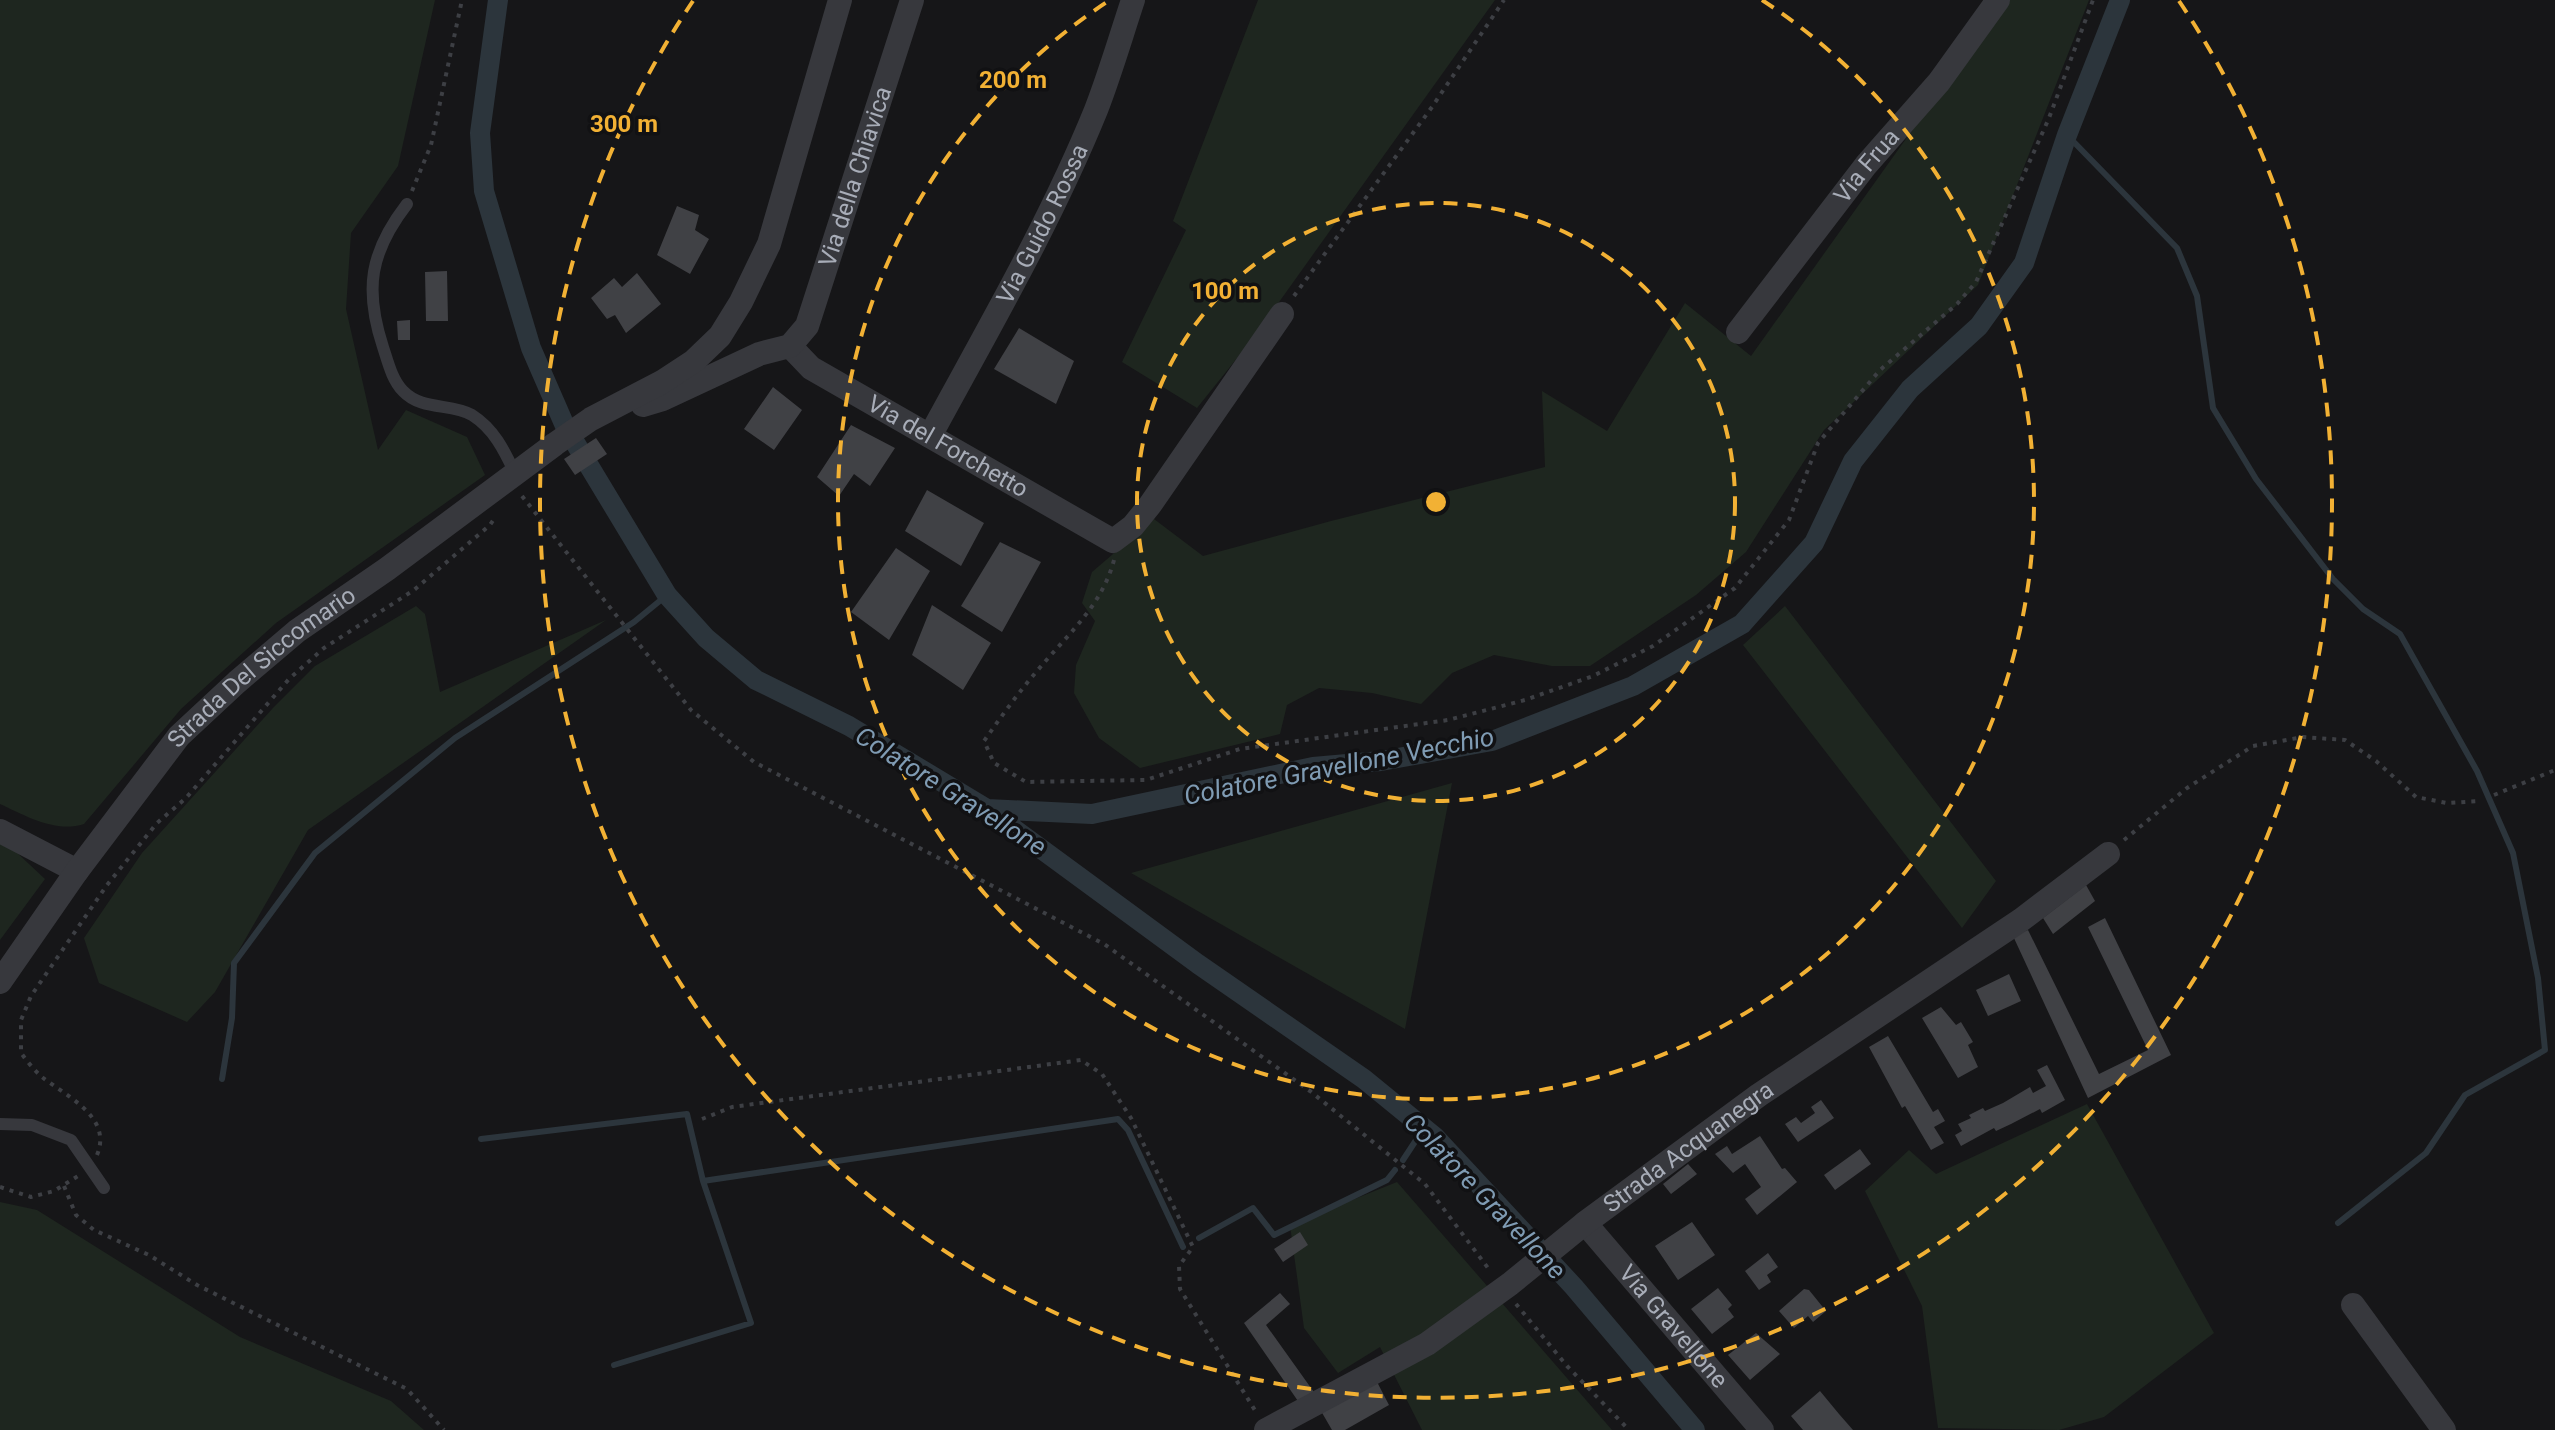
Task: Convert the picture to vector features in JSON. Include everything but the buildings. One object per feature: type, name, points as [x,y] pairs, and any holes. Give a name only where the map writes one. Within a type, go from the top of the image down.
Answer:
[{"type":"street","points":[[591,419],[662,382],[694,361],[720,336],[741,302],[769,244],[840,0]]},
{"type":"street","name":"Via della Chiavica","points":[[790,346],[812,317],[912,0]]},
{"type":"street","name":"Via Guido Rossa","points":[[930,436],[1017,276],[1073,164],[1097,107],[1133,0]]},
{"type":"street","name":"Via Frua","points":[[1738,332],[1866,165],[1939,82],[1998,0]]},
{"type":"street","points":[[1113,541],[1133,526],[1150,505],[1282,314]]},
{"type":"street","points":[[591,419],[663,399],[759,354],[790,346]]},
{"type":"street","name":"Via del Forchetto","points":[[790,346],[811,368],[1113,541]]},
{"type":"street","name":"Strada Del Siccomario","points":[[0,982],[77,871],[179,736],[297,631],[591,419]]},
{"type":"street","points":[[0,831],[77,871]]},
{"type":"street","name":"Strada Acquanegra","points":[[1267,1430],[1427,1344],[1759,1095],[2021,920],[2108,854]]},
{"type":"street","name":"Via Gravellone","points":[[1585,1223],[1762,1430]]},
{"type":"street","points":[[2353,1305],[2444,1430]]},
{"type":"lane","points":[[407,204],[379,247],[374,270],[372,294],[376,326],[391,372],[404,392],[428,406],[470,414],[497,437],[511,477]]},
{"type":"lane","points":[[0,1124],[32,1125],[71,1140],[104,1188]]},
{"type":"path","points":[[407,204],[431,145],[462,0]]},
{"type":"path","points":[[1282,314],[1310,271],[1432,107],[1504,0]]},
{"type":"path","points":[[1113,541],[1114,557],[1109,579],[1091,610],[1035,672],[984,741],[994,763],[1026,782],[1146,780],[1240,749],[1448,720],[1525,700],[1593,676],[1653,646],[1735,588],[1789,520],[1818,443],[1880,370],[1957,304],[1976,282],[2049,118],[2093,0]]},
{"type":"path","points":[[511,477],[691,710],[754,762],[1104,944],[1310,1091],[1425,1184],[1567,1366],[1629,1430]]},
{"type":"path","points":[[0,1187],[31,1197],[54,1191],[89,1166],[99,1153],[102,1142],[95,1121],[84,1106],[39,1075],[21,1053],[21,1020],[31,996],[107,885],[157,823],[186,798],[289,679],[324,648],[414,590],[490,525],[501,510],[511,477]]},
{"type":"path","points":[[2108,854],[2187,788],[2253,746],[2303,737],[2345,740],[2376,761],[2416,797],[2447,803],[2481,801]]},
{"type":"path","points":[[2494,795],[2555,770]]},
{"type":"path","points":[[702,1119],[732,1107],[1081,1060],[1102,1074],[1131,1118],[1153,1161],[1193,1247],[1179,1266],[1180,1289],[1267,1430]]},
{"type":"path","points":[[64,1185],[76,1215],[94,1230],[149,1255],[197,1285],[407,1389],[444,1430]]},
{"type":"shaded area","points":[[0,0],[435,0],[398,166],[351,233],[346,309],[378,450],[406,410],[467,437],[485,475],[276,623],[181,709],[84,824],[73,826],[41,822],[0,804]]},
{"type":"shaded area","points":[[1258,0],[1495,0],[1254,337],[1197,408],[1122,362],[1186,230],[1173,221]]},
{"type":"shaded area","points":[[2005,0],[2089,0],[1978,285],[1824,430],[1746,552],[1696,595],[1590,666],[1552,666],[1494,655],[1452,673],[1421,704],[1372,693],[1319,688],[1287,705],[1280,734],[1140,768],[1099,738],[1074,693],[1076,665],[1095,621],[1082,603],[1092,572],[1154,519],[1203,556],[1545,467],[1542,391],[1607,431],[1685,303],[1751,356]]},
{"type":"shaded area","points":[[416,606],[425,614],[440,692],[606,620],[308,830],[215,992],[187,1022],[99,983],[84,938],[142,853],[315,666]]},
{"type":"shaded area","points":[[1785,606],[1996,881],[1962,928],[1743,645]]},
{"type":"shaded area","points":[[1452,783],[1405,1029],[1131,873]]},
{"type":"shaded area","points":[[0,842],[13,849],[45,879],[0,940]]},
{"type":"shaded area","points":[[2087,1104],[2214,1333],[2104,1417],[2059,1430],[1938,1428],[1922,1306],[1865,1191],[1909,1150],[1936,1174]]},
{"type":"shaded area","points":[[1397,1182],[1612,1430],[1422,1430],[1380,1347],[1338,1373],[1304,1328],[1290,1225]]},
{"type":"shaded area","points":[[0,1202],[37,1210],[240,1337],[391,1401],[424,1430],[0,1430]]},
{"type":"waterway","name":"Colatore Gravellone","points":[[498,0],[480,133],[484,191],[531,348],[565,426],[667,595],[706,638],[756,680],[849,726],[987,809],[1198,964],[1364,1079],[1435,1137],[1574,1287],[1695,1430]]},
{"type":"waterway","name":"Colatore Gravellone Vecchio","points":[[987,809],[1092,814],[1313,767],[1381,761],[1492,741],[1633,686],[1742,624],[1814,543],[1853,461],[1910,389],[1979,326],[2024,263],[2067,135],[2120,0]]},
{"type":"waterway","points":[[2067,135],[2177,248],[2197,296],[2213,408],[2256,479],[2333,579],[2363,609],[2400,634],[2477,771],[2513,853],[2538,978],[2545,1050],[2465,1095],[2426,1153],[2338,1223]]},
{"type":"waterway","points":[[222,1079],[232,1018],[234,963],[315,853],[455,738],[634,622],[667,595]]},
{"type":"waterway","points":[[481,1139],[687,1114],[703,1181],[751,1323],[614,1365]]},
{"type":"waterway","points":[[703,1181],[1118,1119],[1128,1130],[1183,1247]]},
{"type":"waterway","points":[[1403,1160],[1424,1128]]},
{"type":"waterway","points":[[1199,1238],[1253,1208],[1274,1235],[1387,1180],[1395,1170]]}]
